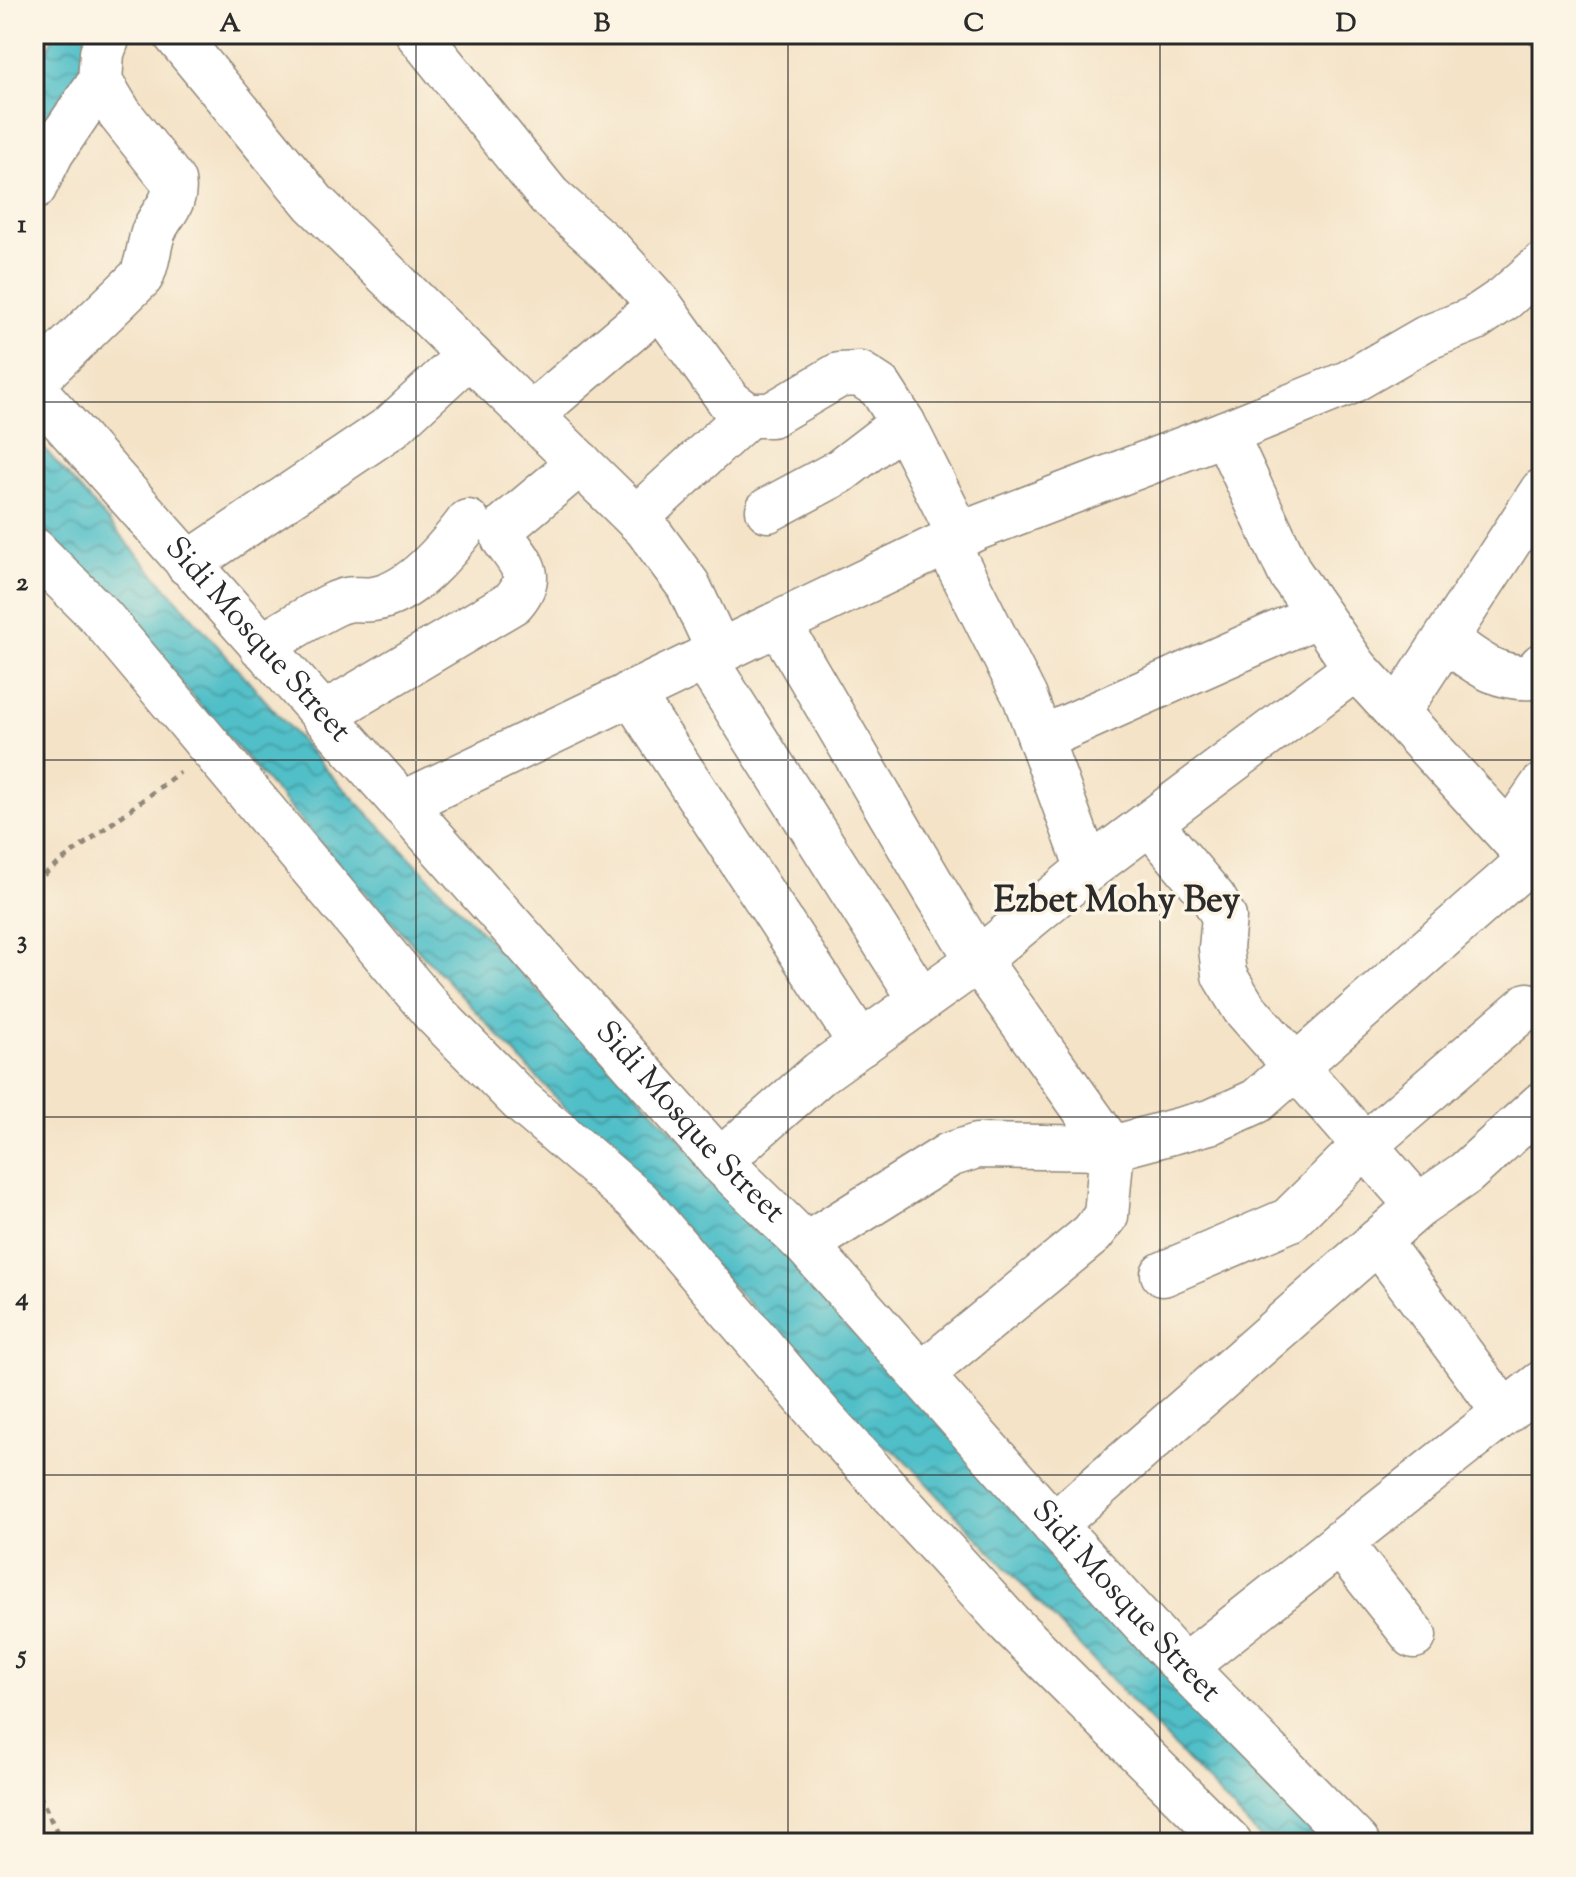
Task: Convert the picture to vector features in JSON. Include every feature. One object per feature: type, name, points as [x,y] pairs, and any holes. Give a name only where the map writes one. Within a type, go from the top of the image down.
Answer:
[{"type":"street","points":[[34,188],[52,152],[100,81],[102,53],[109,34]]},
{"type":"street","points":[[175,34],[314,203],[636,518],[688,585],[711,654],[921,1000]]},
{"type":"street","points":[[418,34],[549,196],[611,251],[660,305],[730,402],[748,415],[771,415],[839,375],[860,374],[880,387],[903,423],[1025,697],[1088,869]]},
{"type":"street","points":[[34,381],[141,277],[148,264],[154,231],[172,203],[175,191],[173,181],[120,114],[100,81]]},
{"type":"street","points":[[402,804],[954,539],[1348,383],[1426,338],[1474,319],[1505,298],[1542,265]]},
{"type":"street","points":[[531,415],[660,305]]},
{"type":"street","points":[[188,564],[391,427],[469,355]]},
{"type":"street","name":"Sidi Mosque Street","points":[[34,389],[720,1161],[806,1245],[1184,1667],[1357,1843]]},
{"type":"street","points":[[636,518],[748,415]]},
{"type":"street","points":[[768,510],[839,472],[903,423]]},
{"type":"street","points":[[1225,433],[1290,573],[1356,668],[1528,855]]},
{"type":"street","points":[[323,715],[513,602],[525,588],[527,576],[504,539],[506,525],[580,463]]},
{"type":"street","points":[[1397,713],[1542,491]]},
{"type":"street","points":[[261,646],[336,604],[356,596],[372,599],[397,590],[444,555],[468,522]]},
{"type":"street","points":[[34,550],[101,617],[434,1013],[521,1101],[639,1202],[821,1416],[1010,1624],[1230,1843]]},
{"type":"street","points":[[1040,739],[1318,615]]},
{"type":"street","points":[[779,624],[978,960],[1112,1148],[1106,1216],[1092,1234],[921,1375]]},
{"type":"street","points":[[1446,640],[1487,668],[1509,678],[1531,677],[1542,665]]},
{"type":"street","points":[[720,1161],[820,1073],[978,960],[1088,869],[1356,668]]},
{"type":"street","points":[[631,693],[861,1044]]},
{"type":"street","points":[[806,1245],[949,1155],[977,1146],[1112,1148],[1238,1112],[1257,1101],[1528,855],[1542,786]]},
{"type":"street","points":[[1150,823],[1214,899],[1224,917],[1221,948],[1224,975],[1244,1008],[1418,1206]]},
{"type":"street","points":[[1163,1274],[1289,1220],[1365,1145],[1528,1005]]},
{"type":"street","points":[[1054,1525],[1418,1206],[1466,1173],[1542,1104]]},
{"type":"street","points":[[1378,1241],[1504,1412]]},
{"type":"street","points":[[1184,1667],[1542,1383]]},
{"type":"street","points":[[1340,1543],[1414,1636]]},
{"type":"path","points":[[1521,34],[1542,50]]},
{"type":"path","points":[[34,882],[210,748]]},
{"type":"path","points":[[34,1784],[62,1843]]},
{"type":"water","points":[[54,34],[100,34],[65,109],[34,154],[34,81]]},
{"type":"water","points":[[34,437],[330,774],[754,1216],[1325,1843],[1265,1843],[899,1454],[858,1430],[827,1388],[354,881],[117,610],[34,520]]},
{"type":"district","name":"Ezbet Mohy Bey","points":[[1117,902]]}]
